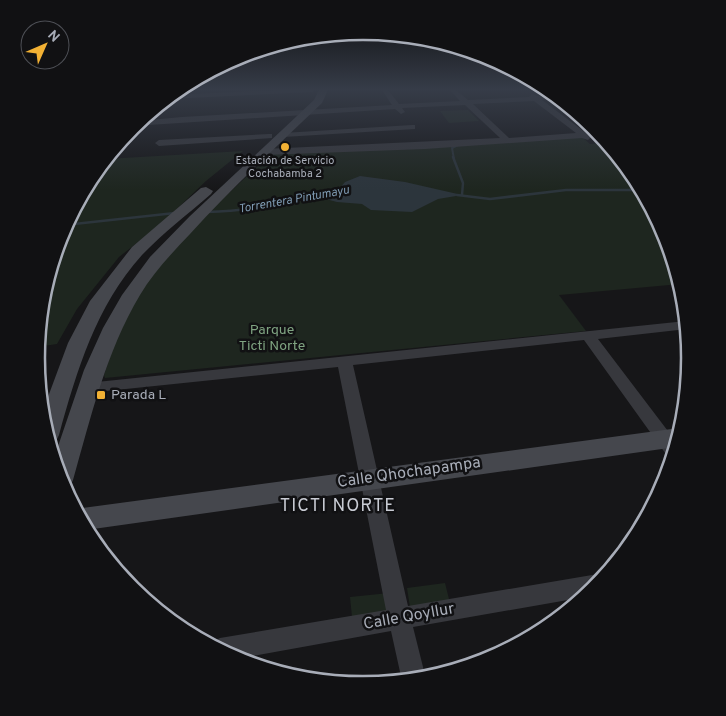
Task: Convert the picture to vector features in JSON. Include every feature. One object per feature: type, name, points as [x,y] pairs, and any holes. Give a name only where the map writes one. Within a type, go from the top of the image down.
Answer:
[{"type":"main road","points":[[64,466],[87,388],[112,329],[139,283],[194,210],[269,136],[286,123]]},
{"type":"main road","points":[[49,407],[50,393],[76,343],[112,282],[130,258],[194,210],[283,136],[292,123]]},
{"type":"main road","points":[[50,393],[87,388]]},
{"type":"main road","name":"Calle Qhochapampa","points":[[89,518],[371,479],[669,442]]},
{"type":"street","points":[[410,123],[419,136]]},
{"type":"street","points":[[490,123],[507,140]]},
{"type":"street","points":[[569,123],[594,142]]},
{"type":"street","points":[[283,136],[419,136],[507,140],[590,135]]},
{"type":"street","points":[[159,143],[269,136]]},
{"type":"street","points":[[264,152],[419,136]]},
{"type":"street","points":[[87,388],[679,326]]},
{"type":"street","points":[[588,335],[670,439]]},
{"type":"street","points":[[344,360],[371,479],[398,618],[412,672]]},
{"type":"street","name":"Calle Qoyllur","points":[[232,648],[584,586]]},
{"type":"green space","name":"Parque Ticti Norte","points":[[582,137],[590,144],[598,144],[602,148],[638,199],[657,236],[672,285],[559,295],[586,331],[105,378],[104,375],[123,321],[157,269],[192,228],[271,154]]},
{"type":"green space","points":[[243,151],[206,181],[161,224],[119,257],[77,309],[57,344],[46,346],[51,296],[69,236],[88,199],[116,158]]},
{"type":"green space","points":[[445,583],[450,603],[410,607],[407,588]]},
{"type":"green space","points":[[389,593],[392,613],[352,617],[350,597]]},
{"type":"shaded area","points":[[360,176],[405,182],[462,195],[438,199],[412,212],[371,210],[362,204],[337,202],[322,198],[316,193],[339,189],[345,182]]},
{"type":"waterway","points":[[454,159],[452,148],[458,145]]},
{"type":"waterway","points":[[453,157],[463,183],[462,195]]},
{"type":"waterway","name":"Torrentera Pintumayu","points":[[457,195],[490,199],[566,190],[632,190]]},
{"type":"waterway","name":"Torrentera Pintumayu","points":[[207,212],[265,206],[323,194]]},
{"type":"waterway","name":"Torrentera Pintumayu","points":[[75,224],[175,213]]},
{"type":"place","name":"Estación de Servicio Cochabamba 2","points":[[285,147]]},
{"type":"place","name":"Parada L","points":[[101,395]]},
{"type":"district","name":"TICTI NORTE","points":[[338,506]]}]
